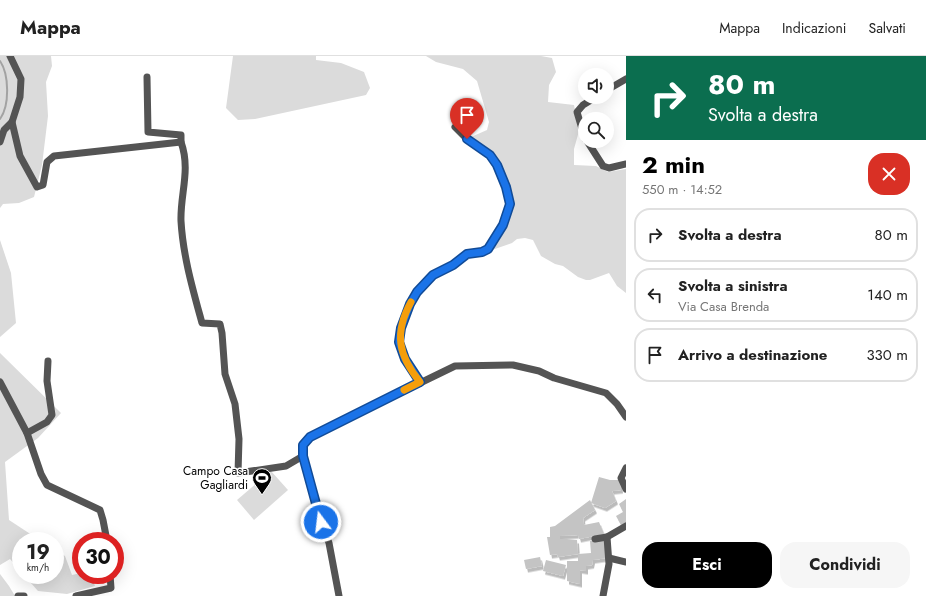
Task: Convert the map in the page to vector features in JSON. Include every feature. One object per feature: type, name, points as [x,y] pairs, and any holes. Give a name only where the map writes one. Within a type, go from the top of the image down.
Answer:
[{"type":"street","points":[[0,142],[4,130],[12,122],[20,97],[21,79],[10,56]]},
{"type":"street","points":[[148,77],[148,132],[181,135],[181,142],[185,154],[185,181],[181,221],[187,264],[202,323],[220,324],[225,374],[235,404],[239,439],[238,473],[286,466],[303,456]]},
{"type":"street","points":[[614,86],[626,79]]},
{"type":"street","points":[[578,115],[577,112],[586,104]]},
{"type":"street","points":[[12,122],[20,156],[37,187],[43,185],[47,162],[54,156],[181,142]]},
{"type":"street","points":[[420,382],[405,359],[399,342],[401,328],[410,304],[417,292],[433,275],[453,265],[467,254],[482,252],[488,249],[503,225],[510,204],[506,187],[497,165],[490,155],[467,139],[455,128]]},
{"type":"street","points":[[591,148],[603,166],[609,168],[626,164]]},
{"type":"street","points":[[28,434],[47,422],[52,415],[47,381],[48,361]]},
{"type":"street","points":[[339,596],[329,544],[321,522],[303,456],[303,445],[310,437],[455,366],[513,365],[539,371],[554,378],[606,393],[617,404],[626,417]]},
{"type":"street","points":[[0,382],[28,434],[41,474],[47,485],[100,510],[105,532]]},
{"type":"street","points":[[626,468],[621,478],[626,489]]},
{"type":"street","points":[[595,539],[607,537],[626,526]]},
{"type":"street","points":[[603,596],[609,564],[607,537]]},
{"type":"street","points":[[609,558],[626,562]]},
{"type":"street","points":[[76,596],[111,588],[111,584]]},
{"type":"street","points":[[18,596],[24,596]]},
{"type":"shaded area","points":[[0,56],[51,56],[52,66],[46,82],[48,116],[42,165],[34,197],[19,203],[3,204],[0,208]]},
{"type":"shaded area","points":[[233,56],[316,56],[316,60],[341,63],[364,72],[370,88],[366,95],[255,119],[238,120],[226,108]]},
{"type":"shaded area","points":[[426,56],[541,56],[552,58],[556,72],[549,85],[548,102],[574,105],[578,135],[574,149],[574,165],[596,166],[608,172],[626,169],[626,293],[617,286],[609,273],[586,280],[578,277],[563,266],[555,264],[541,256],[533,240],[525,238],[517,239],[512,243],[489,251],[505,226],[510,193],[506,176],[501,164],[493,153],[471,137],[487,130],[489,122],[477,81],[463,69],[436,62]]},
{"type":"shaded area","points":[[0,240],[11,273],[16,323],[0,337]]},
{"type":"shaded area","points":[[0,353],[61,413],[38,438],[5,462],[9,520],[27,532],[12,532],[12,561],[10,559],[0,565]]},
{"type":"shaded area","name":"Campo Casa Gagliardi","points":[[271,471],[288,490],[254,520],[237,500]]},
{"type":"shaded area","points":[[64,555],[72,575],[72,584],[94,584],[95,586],[67,594],[38,591],[32,584],[64,584]]},
{"type":"shaded area","points":[[0,574],[9,586],[15,596],[0,596]]},
{"type":"building","points":[[599,477],[610,480],[620,480],[621,490],[612,491],[616,501],[605,508],[591,503]]},
{"type":"building","points":[[626,499],[626,522],[621,525],[616,516],[623,512],[619,504]]},
{"type":"building","points":[[590,500],[595,510],[583,518],[584,525],[599,522],[604,534],[579,539],[578,535],[560,536],[560,539],[577,540],[578,554],[558,557],[557,554],[550,555],[547,537],[550,537],[550,527],[555,526]]},
{"type":"building","points":[[605,539],[607,558],[593,560],[592,565],[586,566],[586,571],[580,570],[580,584],[567,581],[567,561],[578,561],[578,554],[591,553],[590,541]]},
{"type":"building","points":[[540,557],[542,566],[526,569],[524,560]]},
{"type":"building","points":[[546,560],[566,565],[563,576],[543,571]]},
{"type":"waterway","points":[[0,61],[7,81],[7,98],[0,119]]},
{"type":"slow traffic","points":[[404,390],[420,382],[414,375],[405,359],[399,342],[401,328],[411,302]]},
{"type":"place","name":"Campo Casa Gagliardi","points":[[262,495]]},
{"type":"route","points":[[321,522],[303,456],[303,445],[310,437],[420,382],[414,375],[405,359],[399,342],[401,328],[410,304],[417,292],[433,275],[453,265],[467,254],[482,252],[488,249],[503,225],[510,204],[506,187],[497,165],[490,155],[467,139]]}]
